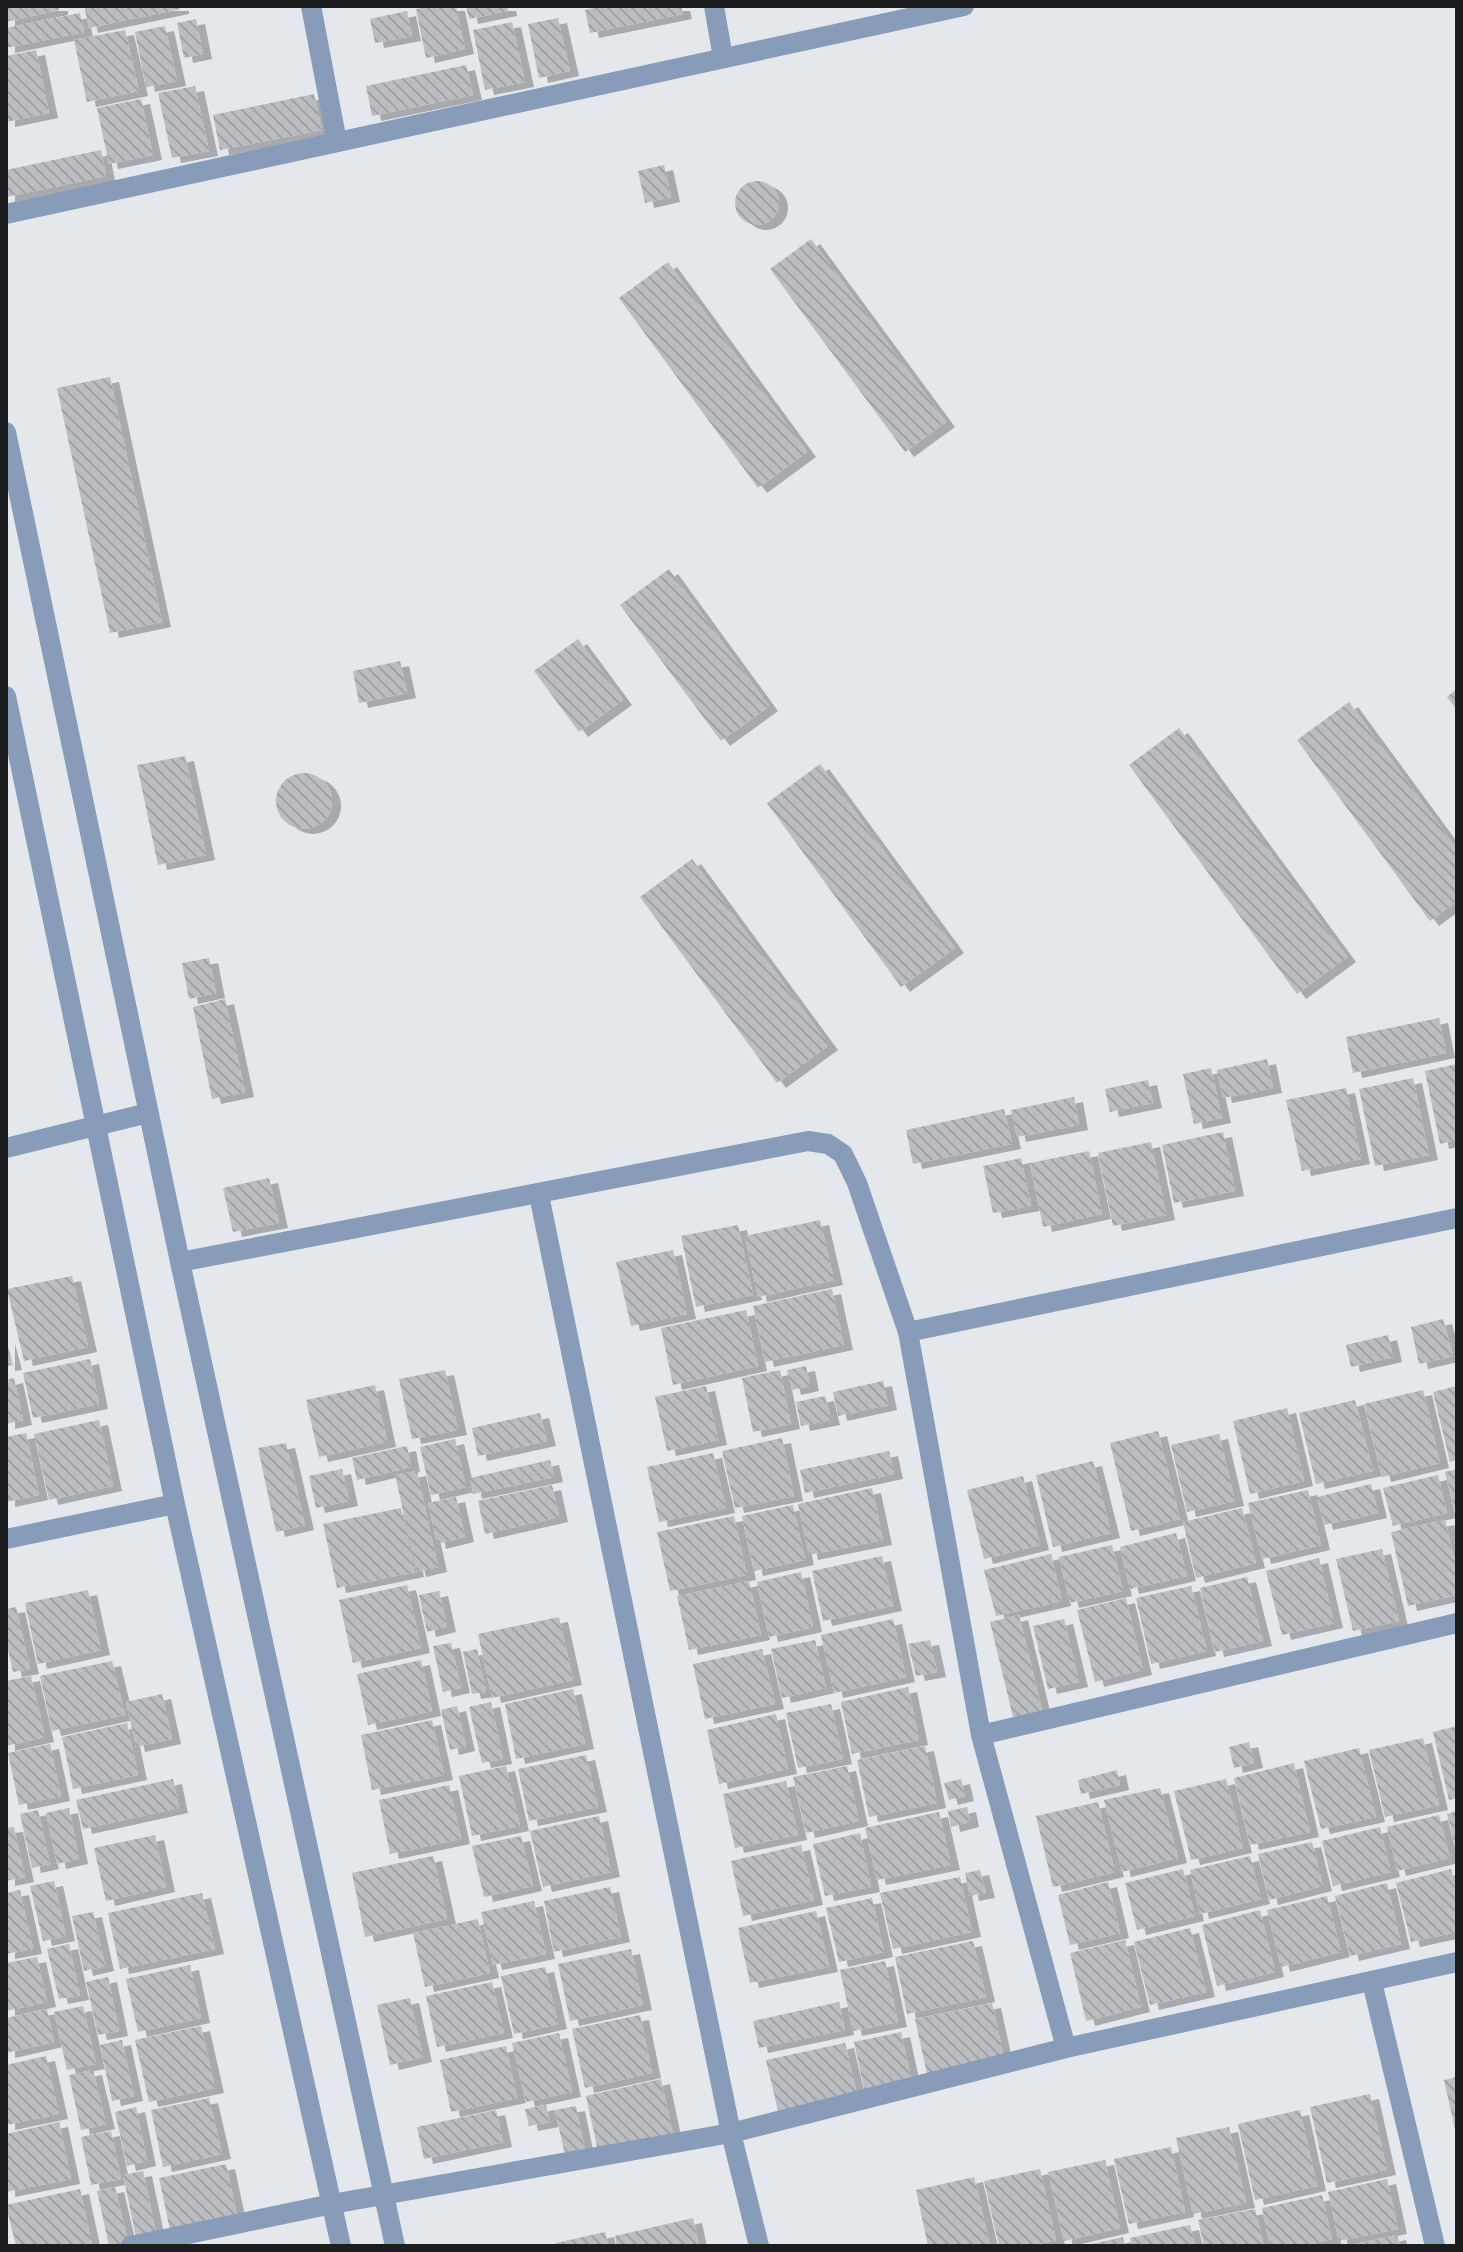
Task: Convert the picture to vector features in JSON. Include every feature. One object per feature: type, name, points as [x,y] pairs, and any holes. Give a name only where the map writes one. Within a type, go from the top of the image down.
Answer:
[{"type":"street","points":[[311,6],[337,142]]},
{"type":"street","points":[[714,6],[723,58]]},
{"type":"street","points":[[6,214],[964,6]]},
{"type":"street","points":[[6,432],[148,1113],[395,2246]]},
{"type":"street","points":[[6,696],[175,1504],[341,2246]]},
{"type":"street","points":[[6,1148],[148,1113]]},
{"type":"street","points":[[180,1262],[808,1141],[828,1144],[843,1154],[857,1183],[908,1332],[981,1735],[1066,2048]]},
{"type":"street","points":[[539,1195],[731,2133],[759,2246]]},
{"type":"street","points":[[908,1332],[1457,1218]]},
{"type":"street","points":[[6,1539],[175,1504]]},
{"type":"street","points":[[981,1735],[1457,1623]]},
{"type":"street","points":[[131,2246],[332,2204],[731,2133],[1066,2048],[1457,1962]]},
{"type":"street","points":[[1372,1982],[1435,2246]]},
{"type":"building","points":[[6,6],[59,6],[59,10],[6,22]]},
{"type":"building","points":[[84,6],[180,6],[180,9],[89,28]]},
{"type":"building","points":[[456,6],[465,49],[426,58],[416,9]]},
{"type":"building","points":[[466,6],[507,6],[508,11],[469,19]]},
{"type":"building","points":[[602,6],[681,6],[683,14],[590,33],[585,10]]},
{"type":"building","points":[[407,11],[412,36],[375,43],[370,19]]},
{"type":"building","points":[[80,13],[84,32],[6,48],[6,28]]},
{"type":"building","points":[[558,18],[570,71],[539,78],[528,24]]},
{"type":"building","points":[[196,19],[203,54],[184,58],[177,23]]},
{"type":"building","points":[[512,22],[525,82],[485,90],[473,30]]},
{"type":"building","points":[[165,26],[177,81],[146,87],[135,32]]},
{"type":"building","points":[[125,30],[139,91],[87,102],[74,40]]},
{"type":"building","points":[[36,50],[49,113],[6,122],[6,56]]},
{"type":"building","points":[[466,65],[473,95],[372,116],[366,86]]},
{"type":"building","points":[[195,86],[209,151],[172,158],[158,93]]},
{"type":"building","points":[[314,94],[322,130],[220,150],[213,115]]},
{"type":"building","points":[[141,99],[153,155],[109,164],[97,108]]},
{"type":"building","points":[[101,150],[106,176],[6,197],[6,170]]},
{"type":"building","points":[[664,165],[671,197],[645,203],[638,171]]},
{"type":"building","points":[[757,181],[773,187],[779,203],[773,219],[757,225],[741,219],[735,203],[741,187]]},
{"type":"building","points":[[811,239],[946,422],[905,452],[770,269]]},
{"type":"building","points":[[668,262],[807,452],[758,488],[619,298]]},
{"type":"building","points":[[110,377],[162,622],[110,633],[57,388]]},
{"type":"building","points":[[669,569],[769,706],[721,741],[620,605]]},
{"type":"building","points":[[578,639],[623,700],[579,732],[534,671]]},
{"type":"building","points":[[400,661],[407,693],[359,703],[353,671]]},
{"type":"building","points":[[1457,689],[1457,710],[1447,697]]},
{"type":"building","points":[[1349,702],[1457,849],[1457,901],[1430,921],[1297,740]]},
{"type":"building","points":[[1179,728],[1347,957],[1297,994],[1129,765]]},
{"type":"building","points":[[185,756],[206,855],[158,865],[137,765]]},
{"type":"building","points":[[820,764],[955,948],[901,987],[767,803]]},
{"type":"building","points":[[304,773],[324,781],[332,801],[324,821],[304,829],[284,821],[276,801],[284,781]]},
{"type":"building","points":[[692,859],[829,1045],[777,1083],[640,897]]},
{"type":"building","points":[[209,958],[216,993],[189,999],[182,963]]},
{"type":"building","points":[[225,999],[245,1092],[212,1099],[193,1007]]},
{"type":"building","points":[[1439,1018],[1446,1053],[1353,1073],[1346,1037]]},
{"type":"building","points":[[1267,1059],[1273,1088],[1223,1098],[1217,1070]]},
{"type":"building","points":[[1457,1064],[1457,1140],[1440,1144],[1425,1071]]},
{"type":"building","points":[[1211,1068],[1222,1118],[1194,1124],[1183,1074]]},
{"type":"building","points":[[1413,1078],[1429,1155],[1375,1166],[1359,1089]]},
{"type":"building","points":[[1148,1080],[1153,1103],[1110,1112],[1105,1089]]},
{"type":"building","points":[[1346,1088],[1361,1159],[1302,1171],[1286,1100]]},
{"type":"building","points":[[1074,1097],[1079,1125],[1017,1137],[1011,1110]]},
{"type":"building","points":[[1004,1109],[1012,1144],[913,1164],[906,1130]]},
{"type":"building","points":[[1223,1132],[1235,1191],[1174,1203],[1162,1145]]},
{"type":"building","points":[[1151,1142],[1166,1215],[1113,1226],[1098,1153]]},
{"type":"building","points":[[1089,1151],[1102,1214],[1043,1227],[1030,1163]]},
{"type":"building","points":[[1021,1158],[1031,1206],[993,1213],[983,1166]]},
{"type":"building","points":[[269,1178],[279,1223],[233,1232],[223,1188]]},
{"type":"building","points":[[820,1220],[834,1280],[758,1297],[745,1236]]},
{"type":"building","points":[[738,1225],[753,1295],[696,1307],[681,1236]]},
{"type":"building","points":[[673,1250],[687,1314],[631,1326],[616,1262]]},
{"type":"building","points":[[72,1276],[88,1347],[24,1361],[7,1289]]},
{"type":"building","points":[[832,1289],[844,1345],[765,1362],[753,1306]]},
{"type":"building","points":[[746,1310],[758,1366],[673,1385],[661,1328]]},
{"type":"building","points":[[1443,1319],[1453,1356],[1419,1364],[1411,1327]]},
{"type":"building","points":[[1388,1335],[1393,1357],[1351,1367],[1346,1345]]},
{"type":"building","points":[[6,1339],[13,1365],[6,1366]]},
{"type":"building","points":[[90,1359],[99,1404],[33,1418],[23,1373]]},
{"type":"building","points":[[806,1366],[810,1386],[792,1390],[787,1370]]},
{"type":"building","points":[[445,1370],[458,1430],[412,1439],[399,1379]]},
{"type":"building","points":[[780,1370],[791,1424],[753,1432],[742,1378]]},
{"type":"building","points":[[14,1378],[23,1420],[6,1424],[6,1380]]},
{"type":"building","points":[[883,1381],[888,1405],[838,1416],[833,1392]]},
{"type":"building","points":[[375,1385],[387,1442],[319,1457],[306,1400]]},
{"type":"building","points":[[706,1386],[718,1440],[667,1451],[655,1397]]},
{"type":"building","points":[[1457,1386],[1457,1460],[1450,1462],[1433,1392]]},
{"type":"building","points":[[1423,1390],[1440,1463],[1382,1477],[1364,1404]]},
{"type":"building","points":[[825,1396],[831,1420],[801,1426],[796,1402]]},
{"type":"building","points":[[1355,1400],[1373,1471],[1316,1484],[1299,1413]]},
{"type":"building","points":[[1287,1408],[1304,1481],[1250,1494],[1233,1421]]},
{"type":"building","points":[[540,1413],[547,1441],[478,1456],[472,1428]]},
{"type":"building","points":[[99,1420],[113,1486],[49,1500],[34,1434]]},
{"type":"building","points":[[1158,1431],[1180,1519],[1131,1531],[1110,1443]]},
{"type":"building","points":[[26,1433],[39,1495],[6,1502],[6,1437]]},
{"type":"building","points":[[1219,1434],[1235,1501],[1187,1512],[1171,1445]]},
{"type":"building","points":[[782,1438],[794,1496],[735,1508],[722,1451]]},
{"type":"building","points":[[455,1439],[466,1487],[431,1495],[420,1447]]},
{"type":"building","points":[[286,1443],[305,1525],[276,1532],[258,1448]]},
{"type":"building","points":[[407,1446],[411,1467],[357,1480],[352,1458]]},
{"type":"building","points":[[889,1451],[894,1474],[805,1493],[800,1470]]},
{"type":"building","points":[[713,1453],[726,1508],[659,1522],[647,1467]]},
{"type":"building","points":[[550,1460],[554,1477],[473,1494],[470,1478]]},
{"type":"building","points":[[1093,1461],[1111,1533],[1053,1547],[1036,1475]]},
{"type":"building","points":[[342,1469],[349,1501],[316,1508],[309,1476]]},
{"type":"building","points":[[1457,1469],[1457,1516],[1456,1516],[1445,1472]]},
{"type":"building","points":[[417,1471],[438,1567],[417,1572],[395,1475]]},
{"type":"building","points":[[1438,1475],[1447,1513],[1393,1526],[1383,1488]]},
{"type":"building","points":[[1023,1476],[1040,1545],[984,1559],[967,1490]]},
{"type":"building","points":[[1371,1484],[1378,1513],[1324,1525],[1317,1497]]},
{"type":"building","points":[[552,1485],[559,1517],[485,1534],[478,1501]]},
{"type":"building","points":[[872,1488],[883,1540],[809,1555],[798,1504]]},
{"type":"building","points":[[1308,1490],[1321,1545],[1262,1559],[1248,1503]]},
{"type":"building","points":[[456,1497],[465,1537],[437,1544],[428,1503]]},
{"type":"building","points":[[793,1505],[805,1560],[754,1571],[742,1516]]},
{"type":"building","points":[[401,1508],[415,1572],[337,1588],[323,1524]]},
{"type":"building","points":[[1242,1508],[1256,1563],[1196,1578],[1183,1522]]},
{"type":"building","points":[[734,1516],[747,1575],[670,1591],[657,1532]]},
{"type":"building","points":[[1445,1520],[1457,1570],[1457,1595],[1408,1606],[1391,1532]]},
{"type":"building","points":[[1176,1533],[1187,1576],[1130,1589],[1120,1547]]},
{"type":"building","points":[[1112,1545],[1123,1591],[1070,1603],[1059,1557]]},
{"type":"building","points":[[1382,1549],[1399,1621],[1353,1631],[1336,1559]]},
{"type":"building","points":[[1051,1554],[1062,1601],[996,1616],[984,1570]]},
{"type":"building","points":[[882,1556],[893,1606],[823,1621],[812,1571]]},
{"type":"building","points":[[1319,1558],[1334,1623],[1282,1635],[1266,1571]]},
{"type":"building","points":[[801,1572],[813,1627],[769,1637],[757,1582]]},
{"type":"building","points":[[1247,1577],[1263,1641],[1215,1652],[1200,1588]]},
{"type":"building","points":[[749,1581],[761,1635],[689,1650],[677,1596]]},
{"type":"building","points":[[407,1585],[421,1648],[353,1663],[339,1600]]},
{"type":"building","points":[[1191,1586],[1207,1651],[1151,1664],[1136,1598]]},
{"type":"building","points":[[88,1590],[101,1650],[38,1664],[25,1603]]},
{"type":"building","points":[[439,1591],[447,1627],[427,1632],[419,1595]]},
{"type":"building","points":[[1126,1598],[1143,1670],[1095,1682],[1077,1610]]},
{"type":"building","points":[[16,1607],[30,1669],[13,1672],[6,1639],[6,1609]]},
{"type":"building","points":[[1019,1615],[1043,1714],[1014,1721],[990,1622]]},
{"type":"building","points":[[559,1617],[573,1680],[492,1698],[478,1634]]},
{"type":"building","points":[[893,1619],[906,1677],[834,1693],[821,1635]]},
{"type":"building","points":[[1064,1619],[1079,1682],[1048,1689],[1033,1626]]},
{"type":"building","points":[[815,1640],[826,1688],[782,1698],[771,1649]]},
{"type":"building","points":[[930,1640],[937,1672],[916,1676],[908,1644]]},
{"type":"building","points":[[451,1643],[461,1688],[443,1692],[433,1646]]},
{"type":"building","points":[[477,1649],[486,1692],[472,1694],[463,1652]]},
{"type":"building","points":[[762,1649],[775,1704],[705,1719],[693,1664]]},
{"type":"building","points":[[421,1660],[432,1711],[368,1725],[357,1674]]},
{"type":"building","points":[[112,1661],[125,1715],[52,1731],[40,1676]]},
{"type":"building","points":[[31,1676],[45,1737],[6,1746],[6,1681]]},
{"type":"building","points":[[908,1687],[919,1740],[852,1754],[841,1702]]},
{"type":"building","points":[[573,1689],[585,1744],[516,1759],[505,1704]]},
{"type":"building","points":[[162,1694],[172,1739],[136,1747],[126,1702]]},
{"type":"building","points":[[491,1702],[503,1759],[482,1763],[469,1707]]},
{"type":"building","points":[[831,1704],[843,1759],[798,1768],[786,1713]]},
{"type":"building","points":[[457,1706],[466,1746],[450,1750],[441,1710]]},
{"type":"building","points":[[776,1714],[788,1769],[719,1784],[707,1730]]},
{"type":"building","points":[[432,1720],[444,1775],[372,1790],[361,1735]]},
{"type":"building","points":[[127,1723],[138,1775],[73,1789],[62,1737]]},
{"type":"building","points":[[1457,1726],[1457,1798],[1449,1800],[1433,1732]]},
{"type":"building","points":[[1423,1738],[1439,1805],[1385,1817],[1369,1750]]},
{"type":"building","points":[[1249,1742],[1254,1763],[1234,1768],[1229,1747]]},
{"type":"building","points":[[50,1744],[61,1796],[19,1805],[8,1753]]},
{"type":"building","points":[[925,1746],[937,1803],[869,1817],[857,1760]]},
{"type":"building","points":[[1359,1748],[1376,1817],[1321,1829],[1304,1761]]},
{"type":"building","points":[[586,1755],[598,1807],[529,1821],[518,1769]]},
{"type":"building","points":[[1294,1763],[1310,1832],[1250,1845],[1234,1778]]},
{"type":"building","points":[[506,1766],[520,1826],[472,1836],[459,1776]]},
{"type":"building","points":[[847,1766],[859,1821],[806,1833],[793,1777]]},
{"type":"building","points":[[1117,1770],[1120,1785],[1081,1794],[1078,1780]]},
{"type":"building","points":[[173,1779],[179,1808],[83,1829],[76,1800]]},
{"type":"building","points":[[961,1779],[965,1796],[949,1800],[944,1783]]},
{"type":"building","points":[[1226,1779],[1243,1848],[1191,1860],[1174,1791]]},
{"type":"building","points":[[786,1781],[798,1835],[735,1848],[723,1794]]},
{"type":"building","points":[[449,1785],[461,1839],[390,1854],[379,1800]]},
{"type":"building","points":[[1160,1788],[1178,1858],[1122,1872],[1104,1800]]},
{"type":"building","points":[[1098,1802],[1115,1872],[1053,1887],[1036,1816]]},
{"type":"building","points":[[967,1807],[970,1822],[951,1827],[948,1811]]},
{"type":"building","points":[[69,1808],[79,1859],[57,1864],[46,1813]]},
{"type":"building","points":[[38,1810],[50,1864],[32,1868],[20,1814]]},
{"type":"building","points":[[1457,1811],[1457,1850],[1456,1850],[1447,1814]]},
{"type":"building","points":[[939,1812],[951,1865],[877,1880],[865,1828]]},
{"type":"building","points":[[1439,1815],[1450,1858],[1397,1871],[1387,1827]]},
{"type":"building","points":[[599,1816],[611,1872],[543,1887],[530,1831]]},
{"type":"building","points":[[14,1827],[25,1877],[6,1881],[6,1828]]},
{"type":"building","points":[[1380,1827],[1391,1872],[1333,1886],[1322,1841]]},
{"type":"building","points":[[860,1833],[871,1887],[825,1896],[813,1844]]},
{"type":"building","points":[[155,1835],[166,1887],[106,1901],[94,1848]]},
{"type":"building","points":[[521,1836],[533,1886],[484,1897],[472,1846]]},
{"type":"building","points":[[1312,1842],[1323,1886],[1269,1900],[1258,1854]]},
{"type":"building","points":[[801,1845],[814,1900],[743,1916],[731,1861]]},
{"type":"building","points":[[433,1856],[447,1919],[365,1937],[352,1873]]},
{"type":"building","points":[[1250,1856],[1261,1899],[1200,1914],[1190,1870]]},
{"type":"building","points":[[1183,1869],[1195,1916],[1137,1930],[1125,1883]]},
{"type":"building","points":[[1451,1869],[1457,1894],[1457,1932],[1411,1942],[1396,1883]]},
{"type":"building","points":[[980,1870],[986,1893],[970,1896],[965,1873]]},
{"type":"building","points":[[960,1877],[972,1932],[893,1949],[880,1893]]},
{"type":"building","points":[[54,1881],[66,1936],[43,1941],[30,1886]]},
{"type":"building","points":[[1108,1882],[1120,1933],[1070,1945],[1058,1895]]},
{"type":"building","points":[[1387,1883],[1401,1944],[1350,1956],[1335,1896]]},
{"type":"building","points":[[610,1887],[621,1937],[554,1952],[544,1901]]},
{"type":"building","points":[[20,1890],[33,1949],[6,1954],[6,1893]]},
{"type":"building","points":[[202,1893],[215,1949],[120,1969],[108,1913]]},
{"type":"building","points":[[1327,1896],[1341,1952],[1281,1967],[1267,1910]]},
{"type":"building","points":[[872,1898],[884,1952],[839,1962],[826,1908]]},
{"type":"building","points":[[534,1901],[546,1954],[493,1965],[481,1912]]},
{"type":"building","points":[[1260,1910],[1275,1972],[1217,1986],[1202,1925]]},
{"type":"building","points":[[816,1911],[829,1967],[750,1983],[738,1928]]},
{"type":"building","points":[[93,1912],[105,1966],[84,1971],[72,1916]]},
{"type":"building","points":[[478,1919],[490,1973],[425,1987],[413,1933]]},
{"type":"building","points":[[1190,1928],[1206,1992],[1150,2005],[1134,1942]]},
{"type":"building","points":[[1125,1940],[1141,2007],[1086,2021],[1070,1953]]},
{"type":"building","points":[[973,1941],[986,1997],[907,2014],[895,1957]]},
{"type":"building","points":[[69,1944],[80,1995],[59,1999],[47,1949]]},
{"type":"building","points":[[631,1949],[643,2005],[570,2021],[558,1964]]},
{"type":"building","points":[[37,1957],[47,2002],[6,2011],[6,1963]]},
{"type":"building","points":[[885,1961],[898,2022],[853,2031],[840,1970]]},
{"type":"building","points":[[190,1965],[201,2018],[138,2032],[126,1979]]},
{"type":"building","points":[[545,1967],[558,2024],[514,2034],[501,1976]]},
{"type":"building","points":[[108,1977],[119,2031],[98,2035],[86,1982]]},
{"type":"building","points":[[492,1982],[504,2033],[437,2047],[426,1996]]},
{"type":"building","points":[[410,1998],[423,2057],[390,2065],[377,2005]]},
{"type":"building","points":[[839,2002],[845,2030],[759,2048],[753,2021]]},
{"type":"building","points":[[992,2003],[1004,2058],[927,2074],[915,2019]]},
{"type":"building","points":[[83,2006],[96,2064],[67,2070],[54,2012]]},
{"type":"building","points":[[47,2009],[54,2042],[6,2053],[6,2018]]},
{"type":"building","points":[[640,2015],[652,2073],[585,2088],[572,2029]]},
{"type":"building","points":[[201,2026],[215,2088],[149,2102],[135,2040]]},
{"type":"building","points":[[901,2032],[912,2083],[865,2093],[854,2042]]},
{"type":"building","points":[[559,2033],[572,2092],[526,2102],[512,2043]]},
{"type":"building","points":[[122,2040],[134,2096],[112,2101],[100,2045]]},
{"type":"building","points":[[845,2043],[857,2094],[778,2111],[766,2060]]},
{"type":"building","points":[[506,2046],[517,2098],[451,2112],[440,2060]]},
{"type":"building","points":[[46,2056],[59,2114],[6,2125],[6,2065]]},
{"type":"building","points":[[93,2070],[106,2124],[81,2130],[69,2075]]},
{"type":"building","points":[[1457,2077],[1457,2134],[1456,2134],[1444,2080]]},
{"type":"building","points":[[661,2079],[673,2135],[598,2151],[586,2096]]},
{"type":"building","points":[[1370,2094],[1387,2170],[1327,2183],[1310,2107]]},
{"type":"building","points":[[209,2098],[222,2154],[163,2167],[151,2110]]},
{"type":"building","points":[[546,2105],[550,2122],[529,2126],[525,2109]]},
{"type":"building","points":[[576,2106],[585,2150],[565,2155],[555,2110]]},
{"type":"building","points":[[136,2107],[147,2161],[127,2166],[115,2112]]},
{"type":"building","points":[[496,2110],[503,2142],[424,2159],[417,2127]]},
{"type":"building","points":[[1300,2110],[1317,2186],[1255,2200],[1238,2124]]},
{"type":"building","points":[[59,2122],[71,2179],[6,2192],[6,2134]]},
{"type":"building","points":[[1229,2127],[1246,2203],[1193,2214],[1176,2138]]},
{"type":"building","points":[[111,2131],[121,2179],[91,2185],[81,2137]]},
{"type":"building","points":[[1171,2147],[1185,2212],[1129,2224],[1114,2159]]},
{"type":"building","points":[[1105,2160],[1120,2228],[1064,2241],[1048,2172]]},
{"type":"building","points":[[226,2164],[238,2220],[171,2235],[159,2178]]},
{"type":"building","points":[[1040,2169],[1056,2240],[1031,2246],[999,2246],[984,2181]]},
{"type":"building","points":[[143,2171],[156,2233],[136,2237],[123,2175]]},
{"type":"building","points":[[974,2177],[990,2246],[928,2246],[916,2190]]},
{"type":"building","points":[[1387,2179],[1398,2229],[1339,2241],[1328,2192]]},
{"type":"building","points":[[115,2187],[128,2242],[109,2246],[97,2191]]},
{"type":"building","points":[[80,2189],[92,2245],[16,2246],[6,2205]]},
{"type":"building","points":[[1322,2195],[1332,2239],[1303,2246],[1270,2246],[1262,2208]]},
{"type":"building","points":[[1255,2209],[1264,2246],[1204,2246],[1198,2220]]},
{"type":"building","points":[[693,2218],[699,2246],[617,2246],[615,2236]]},
{"type":"building","points":[[1190,2225],[1195,2246],[1132,2246],[1130,2238]]},
{"type":"building","points":[[605,2232],[608,2246],[557,2246],[556,2243]]},
{"type":"building","points":[[1397,2235],[1400,2246],[1351,2246],[1351,2245]]},
{"type":"building","points":[[1123,2237],[1125,2246],[1087,2246],[1087,2245]]}]
